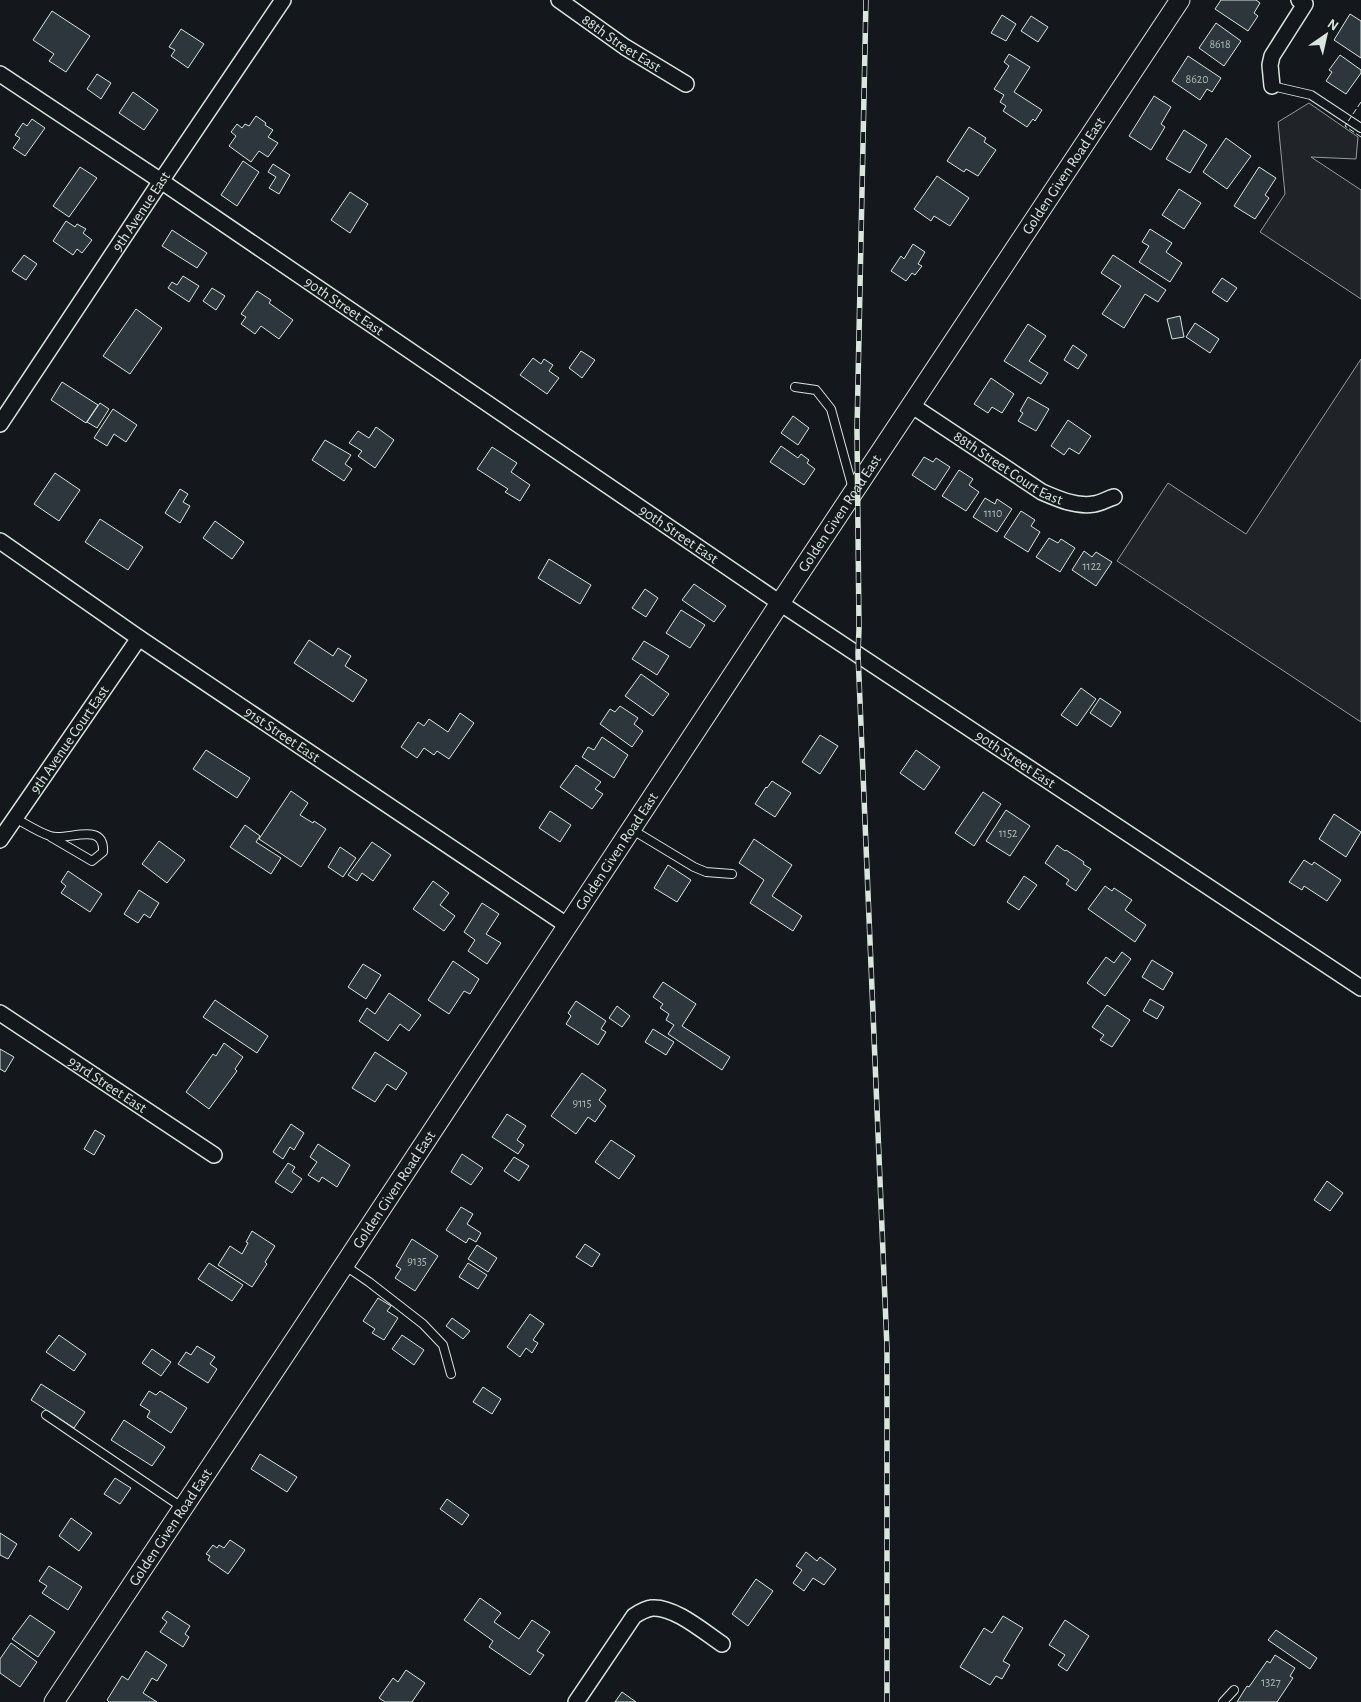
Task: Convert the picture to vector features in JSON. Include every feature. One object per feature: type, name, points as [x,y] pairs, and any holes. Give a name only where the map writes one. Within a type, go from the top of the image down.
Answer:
[{"type":"street","name":"9th Avenue East","points":[[0,424],[161,180],[283,0]]},
{"type":"street","name":"88th Street East","points":[[559,0],[626,47],[686,84]]},
{"type":"street","name":"Golden Given Road East","points":[[54,1702],[1180,0]]},
{"type":"street","points":[[1272,86],[1270,65],[1272,56],[1302,2]]},
{"type":"street","name":"90th Street East","points":[[0,74],[161,180],[780,603],[1361,988]]},
{"type":"street","name":"88th Street Court East","points":[[911,405],[1042,492],[1069,503],[1094,504],[1114,497]]},
{"type":"street","name":"91st Street East","points":[[0,541],[139,638],[568,926]]},
{"type":"street","name":"9th Avenue Court East","points":[[0,840],[139,638]]},
{"type":"street","name":"93rd Street East","points":[[0,1012],[214,1155]]},
{"type":"street","points":[[576,1702],[634,1616],[643,1610],[661,1608],[669,1611],[722,1644]]},
{"type":"lane","points":[[1272,86],[1311,95],[1361,128]]},
{"type":"lane","points":[[795,387],[816,390],[831,409],[854,492]]},
{"type":"lane","points":[[15,818],[92,861],[103,852],[100,838],[92,834],[51,837]]},
{"type":"lane","points":[[631,829],[694,867],[706,872],[732,874]]},
{"type":"lane","points":[[344,1265],[424,1324],[444,1345],[451,1374]]},
{"type":"lane","points":[[46,1415],[183,1508]]},
{"type":"lane","points":[[1222,1702],[1234,1690]]},
{"type":"shaded area","points":[[1309,103],[1358,137],[1356,159],[1311,157],[1361,190],[1361,299],[1260,232],[1285,194],[1278,122]]},
{"type":"shaded area","points":[[1361,359],[1361,722],[1117,561],[1168,483],[1246,534]]},
{"type":"building","points":[[1221,0],[1256,0],[1260,3],[1254,13],[1258,16],[1248,31],[1215,9]]},
{"type":"building","points":[[52,11],[90,36],[66,72],[49,61],[54,54],[33,40]]},
{"type":"building","points":[[1350,14],[1361,21],[1361,58],[1334,40]]},
{"type":"building","points":[[1002,15],[1016,24],[1006,41],[991,33]]},
{"type":"building","points":[[1031,16],[1048,27],[1038,42],[1021,31]]},
{"type":"building","points":[[1216,23],[1241,41],[1224,66],[1199,48]]},
{"type":"building","points":[[181,29],[204,44],[188,68],[171,56],[175,50],[169,47]]},
{"type":"building","points":[[1009,54],[1030,67],[1014,92],[1042,110],[1035,121],[1033,119],[1027,127],[1003,111],[1006,106],[1000,102],[1004,95],[994,89],[1009,66],[1004,62]]},
{"type":"building","points":[[1340,55],[1361,70],[1361,73],[1346,94],[1326,81],[1332,72],[1329,70]]},
{"type":"building","points":[[1188,56],[1221,78],[1212,92],[1207,89],[1200,100],[1172,81]]},
{"type":"building","points":[[97,74],[111,83],[101,99],[87,89]]},
{"type":"building","points":[[133,92],[158,110],[144,130],[119,113]]},
{"type":"building","points":[[1154,96],[1171,107],[1161,124],[1165,127],[1151,150],[1129,136]]},
{"type":"building","points":[[256,116],[273,130],[268,137],[278,143],[268,157],[259,151],[251,162],[229,146],[236,136],[231,132],[237,124],[242,128],[245,124],[249,126]]},
{"type":"building","points":[[32,119],[45,128],[25,156],[13,148],[20,138],[15,135],[23,123],[27,126]]},
{"type":"building","points":[[969,127],[986,138],[984,142],[996,150],[978,176],[966,169],[964,172],[947,161]]},
{"type":"building","points":[[1184,130],[1207,145],[1190,173],[1166,159]]},
{"type":"building","points":[[1226,138],[1251,156],[1227,189],[1203,172]]},
{"type":"building","points":[[243,161],[259,172],[237,206],[221,195]]},
{"type":"building","points":[[273,164],[290,175],[279,194],[269,188],[276,177],[268,172]]},
{"type":"building","points":[[80,167],[97,178],[69,217],[53,206]]},
{"type":"building","points":[[1259,167],[1276,178],[1265,195],[1269,198],[1255,219],[1234,206]]},
{"type":"building","points":[[937,176],[969,198],[950,226],[934,216],[931,221],[914,209]]},
{"type":"building","points":[[1179,189],[1201,203],[1184,229],[1162,215]]},
{"type":"building","points":[[350,192],[368,204],[350,233],[331,220]]},
{"type":"building","points":[[66,221],[75,227],[77,224],[86,229],[83,233],[92,240],[82,253],[77,249],[73,255],[53,241]]},
{"type":"building","points":[[1150,229],[1172,243],[1166,252],[1182,263],[1170,282],[1139,262],[1149,246],[1142,242]]},
{"type":"building","points":[[172,230],[207,253],[197,268],[162,246]]},
{"type":"building","points":[[913,244],[925,252],[918,264],[922,266],[915,275],[912,273],[906,281],[891,271],[901,256],[904,259]]},
{"type":"building","points":[[24,255],[37,264],[26,280],[12,271]]},
{"type":"building","points":[[1113,255],[1166,290],[1158,302],[1145,294],[1124,328],[1102,314],[1121,286],[1101,273]]},
{"type":"building","points":[[183,276],[199,286],[189,302],[168,288],[172,282],[177,285]]},
{"type":"building","points":[[1222,278],[1237,288],[1227,302],[1212,292]]},
{"type":"building","points":[[212,288],[225,296],[216,310],[203,301]]},
{"type":"building","points":[[257,291],[271,300],[269,303],[293,320],[279,339],[261,326],[255,334],[241,324],[246,317],[241,314]]},
{"type":"building","points":[[136,309],[162,328],[130,374],[103,356]]},
{"type":"building","points":[[1180,316],[1184,337],[1172,339],[1167,319]]},
{"type":"building","points":[[1195,323],[1219,339],[1210,353],[1186,337]]},
{"type":"building","points":[[1028,324],[1046,336],[1029,361],[1048,373],[1041,384],[1004,361]]},
{"type":"building","points":[[1073,345],[1087,355],[1078,369],[1064,360]]},
{"type":"building","points":[[581,351],[595,360],[582,378],[569,368]]},
{"type":"building","points":[[533,358],[541,364],[544,359],[553,365],[549,371],[559,378],[547,394],[520,375]]},
{"type":"building","points":[[991,378],[1014,394],[1002,413],[992,407],[988,413],[974,404]]},
{"type":"building","points":[[62,382],[98,405],[86,423],[51,400]]},
{"type":"building","points":[[1028,397],[1049,409],[1036,431],[1018,421],[1023,413],[1020,411]]},
{"type":"building","points":[[100,403],[109,409],[97,428],[87,422]]},
{"type":"building","points":[[113,409],[137,425],[126,442],[114,434],[107,446],[94,438]]},
{"type":"building","points":[[793,416],[809,428],[798,445],[781,433]]},
{"type":"building","points":[[1068,420],[1091,436],[1079,454],[1069,448],[1064,455],[1051,446]]},
{"type":"building","points":[[376,427],[394,440],[375,468],[358,456],[362,451],[349,443],[358,431],[369,438]]},
{"type":"building","points":[[325,440],[351,455],[345,464],[352,469],[344,481],[312,460]]},
{"type":"building","points":[[781,446],[798,458],[801,454],[809,460],[807,463],[815,469],[804,485],[770,462]]},
{"type":"building","points":[[492,447],[517,463],[511,472],[530,485],[520,501],[505,492],[508,489],[477,469]]},
{"type":"building","points":[[924,457],[933,462],[936,458],[950,467],[935,490],[912,475]]},
{"type":"building","points":[[959,470],[973,479],[969,485],[979,492],[966,511],[942,496]]},
{"type":"building","points":[[55,473],[80,490],[59,521],[34,504]]},
{"type":"building","points":[[180,489],[188,494],[183,502],[190,506],[180,523],[165,513]]},
{"type":"building","points":[[985,498],[995,504],[997,499],[1012,509],[997,532],[973,517]]},
{"type":"building","points":[[1021,511],[1035,520],[1031,526],[1040,532],[1028,552],[1004,537]]},
{"type":"building","points":[[100,519],[143,547],[128,570],[85,542]]},
{"type":"building","points":[[215,521],[244,542],[232,559],[203,538]]},
{"type":"building","points":[[1049,538],[1058,543],[1061,539],[1075,548],[1060,572],[1036,557]]},
{"type":"building","points":[[1084,551],[1092,557],[1096,552],[1112,562],[1096,586],[1072,570]]},
{"type":"building","points":[[549,559],[591,585],[580,604],[538,578]]},
{"type":"building","points":[[694,584],[726,606],[714,622],[682,600]]},
{"type":"building","points":[[645,589],[658,598],[646,617],[632,608]]},
{"type":"building","points":[[681,610],[705,625],[690,648],[666,633]]},
{"type":"building","points":[[309,640],[333,656],[338,648],[351,656],[345,666],[367,680],[353,702],[294,663]]},
{"type":"building","points":[[644,641],[669,656],[657,675],[632,659]]},
{"type":"building","points":[[641,674],[669,694],[653,716],[625,696]]},
{"type":"building","points":[[1081,688],[1096,699],[1077,726],[1061,715]]},
{"type":"building","points":[[1100,698],[1121,712],[1111,727],[1090,713]]},
{"type":"building","points":[[620,706],[638,718],[634,724],[643,731],[632,747],[600,724],[610,709],[615,712]]},
{"type":"building","points":[[460,713],[474,723],[449,759],[437,751],[434,755],[424,748],[417,758],[401,747],[418,722],[424,726],[429,719],[448,732]]},
{"type":"building","points":[[820,735],[838,746],[820,774],[802,762]]},
{"type":"building","points":[[602,737],[628,755],[614,778],[582,757],[588,747],[594,750]]},
{"type":"building","points":[[206,750],[250,778],[237,798],[193,769]]},
{"type":"building","points":[[916,750],[940,767],[924,790],[900,773]]},
{"type":"building","points":[[576,765],[601,782],[595,789],[603,794],[592,809],[560,787]]},
{"type":"building","points":[[772,781],[791,793],[775,817],[755,804]]},
{"type":"building","points":[[291,791],[308,803],[300,815],[326,829],[301,867],[259,839]]},
{"type":"building","points":[[983,792],[1001,804],[974,846],[955,833]]},
{"type":"building","points":[[1006,810],[1030,826],[1010,856],[986,841]]},
{"type":"building","points":[[550,811],[571,825],[560,842],[539,828]]},
{"type":"building","points":[[1334,814],[1361,832],[1346,857],[1319,839]]},
{"type":"building","points":[[245,825],[260,836],[256,842],[281,858],[271,874],[230,847]]},
{"type":"building","points":[[754,839],[792,865],[772,896],[802,916],[793,931],[750,903],[764,880],[739,863]]},
{"type":"building","points":[[159,841],[185,860],[167,883],[142,864]]},
{"type":"building","points":[[372,842],[391,855],[373,881],[362,873],[357,881],[348,875]]},
{"type":"building","points":[[1057,845],[1084,862],[1083,864],[1091,869],[1076,891],[1066,884],[1069,880],[1045,863]]},
{"type":"building","points":[[340,847],[356,858],[343,877],[328,867]]},
{"type":"building","points":[[1304,860],[1312,865],[1314,862],[1341,880],[1327,901],[1304,886],[1302,890],[1289,882]]},
{"type":"building","points":[[668,865],[691,880],[677,902],[654,888]]},
{"type":"building","points":[[68,871],[102,894],[90,912],[61,893],[66,886],[61,882]]},
{"type":"building","points":[[1024,876],[1037,885],[1019,910],[1007,902]]},
{"type":"building","points":[[433,881],[449,893],[440,905],[455,916],[444,931],[413,909]]},
{"type":"building","points":[[1105,886],[1112,891],[1114,888],[1132,900],[1125,910],[1146,925],[1135,942],[1088,909]]},
{"type":"building","points":[[139,890],[159,903],[150,918],[144,914],[138,923],[124,914]]},
{"type":"building","points":[[482,903],[499,914],[486,934],[501,943],[487,964],[468,951],[475,940],[464,932]]},
{"type":"building","points":[[1122,952],[1131,959],[1105,996],[1087,983],[1106,957],[1114,963]]},
{"type":"building","points":[[1152,960],[1173,973],[1163,990],[1142,977]]},
{"type":"building","points":[[453,961],[479,979],[470,994],[464,991],[449,1014],[428,1000]]},
{"type":"building","points":[[363,964],[381,975],[366,999],[348,987]]},
{"type":"building","points":[[663,982],[696,1004],[682,1026],[730,1057],[722,1070],[668,1034],[674,1025],[666,1020],[669,1014],[660,1008],[663,1004],[653,997]]},
{"type":"building","points":[[389,993],[421,1015],[409,1031],[400,1024],[388,1041],[359,1021],[367,1008],[375,1014]]},
{"type":"building","points":[[1150,999],[1164,1007],[1157,1019],[1143,1011]]},
{"type":"building","points":[[215,1000],[268,1036],[257,1053],[203,1017]]},
{"type":"building","points":[[576,1001],[606,1021],[601,1029],[606,1032],[598,1045],[566,1024],[571,1016],[568,1013]]},
{"type":"building","points":[[1107,1005],[1130,1020],[1112,1047],[1100,1040],[1104,1035],[1092,1027]]},
{"type":"building","points":[[617,1006],[630,1016],[622,1027],[609,1018]]},
{"type":"building","points":[[653,1029],[674,1042],[666,1055],[645,1042]]},
{"type":"building","points":[[224,1043],[243,1057],[235,1069],[237,1071],[209,1109],[186,1092],[213,1054],[216,1056]]},
{"type":"building","points":[[0,1049],[14,1057],[5,1072],[0,1069]]},
{"type":"building","points":[[375,1052],[407,1073],[396,1090],[387,1084],[375,1102],[352,1088]]},
{"type":"building","points":[[582,1073],[606,1090],[599,1100],[606,1106],[595,1122],[588,1117],[576,1134],[551,1116]]},
{"type":"building","points":[[507,1114],[526,1126],[517,1140],[524,1145],[518,1154],[492,1137]]},
{"type":"building","points":[[291,1124],[304,1133],[294,1150],[290,1147],[283,1159],[273,1152]]},
{"type":"building","points":[[95,1130],[105,1136],[94,1155],[84,1149]]},
{"type":"building","points":[[611,1140],[635,1156],[619,1179],[595,1162]]},
{"type":"building","points":[[318,1144],[350,1165],[337,1187],[322,1177],[319,1182],[308,1175],[317,1162],[310,1157]]},
{"type":"building","points":[[462,1154],[483,1168],[471,1185],[451,1172]]},
{"type":"building","points":[[514,1157],[529,1166],[519,1181],[504,1171]]},
{"type":"building","points":[[288,1163],[295,1167],[292,1172],[302,1179],[292,1193],[275,1182]]},
{"type":"building","points":[[1327,1181],[1343,1193],[1330,1211],[1314,1200]]},
{"type":"building","points":[[461,1207],[473,1214],[467,1224],[481,1233],[476,1242],[469,1238],[466,1243],[446,1230]]},
{"type":"building","points":[[252,1231],[275,1246],[265,1262],[267,1264],[252,1287],[218,1265],[230,1246],[242,1254]]},
{"type":"building","points":[[412,1239],[438,1256],[415,1291],[395,1278],[401,1269],[396,1266]]},
{"type":"building","points":[[585,1244],[600,1254],[592,1267],[576,1257]]},
{"type":"building","points":[[477,1245],[497,1258],[488,1272],[468,1259]]},
{"type":"building","points":[[209,1263],[243,1285],[232,1301],[198,1279]]},
{"type":"building","points":[[468,1263],[487,1275],[478,1289],[459,1277]]},
{"type":"building","points":[[378,1298],[391,1306],[387,1311],[398,1318],[384,1340],[372,1333],[375,1329],[363,1321]]},
{"type":"building","points":[[530,1314],[544,1324],[533,1340],[538,1343],[532,1353],[526,1348],[520,1357],[507,1347]]},
{"type":"building","points":[[452,1318],[470,1331],[463,1339],[446,1326]]},
{"type":"building","points":[[59,1335],[86,1354],[74,1371],[46,1352]]},
{"type":"building","points":[[402,1335],[424,1350],[414,1365],[392,1349]]},
{"type":"building","points":[[197,1346],[215,1357],[210,1364],[217,1369],[208,1383],[178,1364],[186,1352],[191,1355]]},
{"type":"building","points":[[152,1349],[171,1362],[161,1376],[142,1363]]},
{"type":"building","points":[[41,1384],[85,1412],[74,1428],[31,1400]]},
{"type":"building","points":[[483,1387],[501,1399],[492,1414],[473,1402]]},
{"type":"building","points":[[149,1391],[156,1395],[160,1391],[187,1408],[171,1433],[147,1417],[150,1411],[140,1405]]},
{"type":"building","points":[[124,1420],[165,1447],[152,1466],[111,1440]]},
{"type":"building","points":[[260,1454],[297,1477],[287,1492],[251,1469]]},
{"type":"building","points":[[115,1478],[131,1488],[120,1504],[104,1494]]},
{"type":"building","points":[[447,1499],[469,1515],[462,1525],[440,1509]]},
{"type":"building","points":[[71,1518],[92,1533],[79,1551],[59,1536]]},
{"type":"building","points":[[0,1533],[17,1544],[8,1559],[0,1555]]},
{"type":"building","points":[[230,1540],[245,1550],[228,1574],[208,1560],[210,1556],[206,1554],[213,1545],[217,1548],[219,1545],[224,1548]]},
{"type":"building","points":[[806,1552],[817,1561],[820,1557],[836,1569],[824,1585],[813,1578],[804,1591],[793,1583],[802,1570],[796,1566]]},
{"type":"building","points":[[49,1566],[82,1587],[68,1610],[42,1593],[47,1586],[39,1581]]},
{"type":"building","points":[[756,1579],[773,1591],[748,1626],[732,1614]]},
{"type":"building","points":[[480,1598],[501,1613],[494,1622],[519,1639],[532,1620],[550,1632],[537,1651],[544,1655],[530,1675],[489,1647],[493,1641],[464,1620]]},
{"type":"building","points":[[167,1611],[190,1626],[185,1634],[189,1637],[183,1647],[160,1632],[167,1622],[162,1618]]},
{"type":"building","points":[[30,1615],[55,1632],[38,1657],[12,1639]]},
{"type":"building","points":[[1003,1616],[1023,1628],[1003,1661],[1010,1665],[1002,1679],[996,1676],[990,1685],[960,1667],[984,1628],[992,1633]]},
{"type":"building","points":[[1065,1620],[1089,1636],[1067,1671],[1058,1665],[1065,1655],[1049,1645]]},
{"type":"building","points":[[1276,1630],[1317,1658],[1310,1669],[1268,1640]]},
{"type":"building","points":[[11,1643],[37,1662],[20,1687],[0,1673],[0,1659]]},
{"type":"building","points":[[146,1651],[167,1665],[157,1681],[152,1678],[143,1693],[157,1702],[109,1702],[107,1700],[122,1676],[128,1680]]},
{"type":"building","points":[[1275,1655],[1295,1668],[1290,1676],[1293,1678],[1277,1702],[1237,1702],[1267,1661],[1270,1663]]},
{"type":"building","points":[[406,1670],[425,1683],[412,1702],[385,1702],[379,1698],[393,1678],[398,1682]]},
{"type":"building","points":[[622,1692],[636,1702],[615,1702]]},
{"type":"railway","points":[[866,0],[857,430],[858,654],[887,1348],[887,1702]]},
{"type":"fence","points":[[1361,102],[1345,126],[1361,137]]}]
